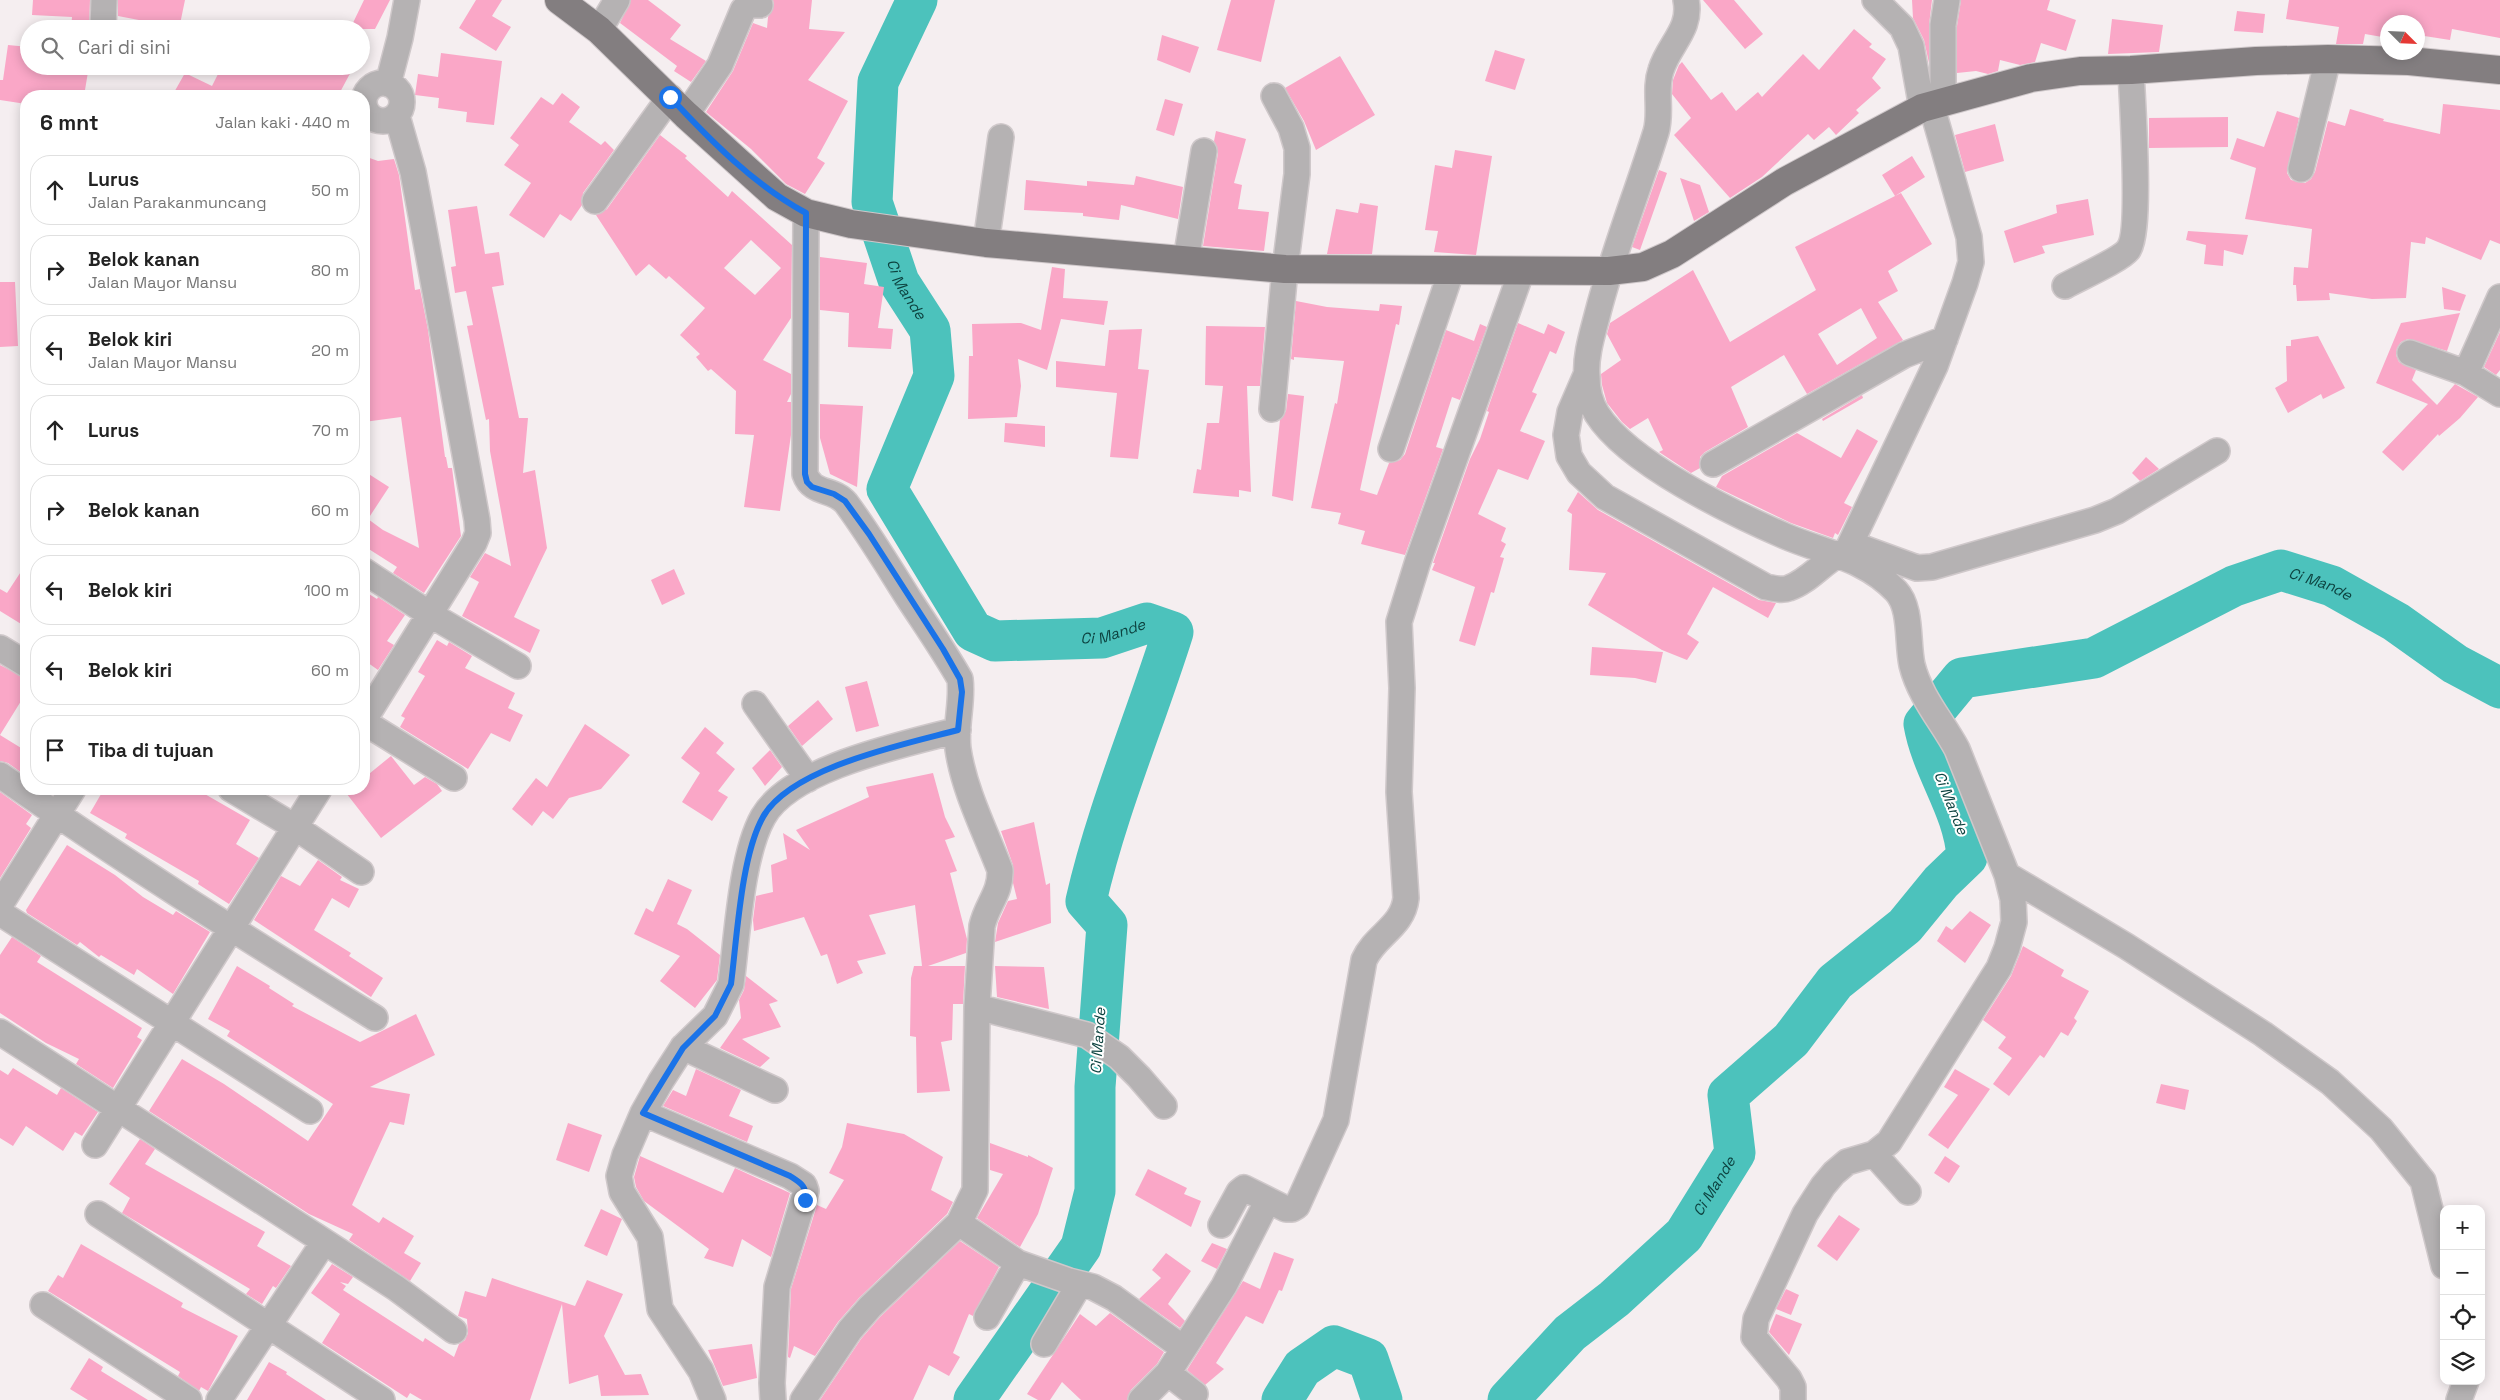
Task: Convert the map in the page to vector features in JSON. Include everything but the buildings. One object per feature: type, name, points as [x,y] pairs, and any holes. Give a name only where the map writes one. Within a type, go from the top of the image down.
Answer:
[{"type":"main road","points":[[559,0],[599,30],[777,197],[806,213],[851,224],[986,243],[1285,269],[1610,271],[1643,267],[1672,254],[1784,182],[1932,104],[2031,78],[2080,71],[2328,59],[2408,61],[2500,70]]},
{"type":"street","points":[[103,20],[104,0]]},
{"type":"street","points":[[388,84],[400,38],[406,0]]},
{"type":"street","points":[[599,30],[617,0]]},
{"type":"street","points":[[1686,0],[1688,15],[1686,26],[1668,54],[1659,77],[1657,129],[1610,271],[1590,345],[1586,375],[1589,397],[1596,413],[1611,432],[1641,457],[1680,483],[1785,536],[1842,553],[1882,577],[1902,599],[1912,665],[1923,696],[1957,749],[2007,875],[2013,899],[2014,922],[1999,968],[1889,1142],[1874,1154],[1847,1162],[1834,1172],[1823,1186],[1805,1214],[1756,1319],[1754,1337],[1789,1379],[1793,1387],[1793,1400]]},
{"type":"street","points":[[1842,553],[1935,366],[1971,262],[1969,237],[1932,104],[1911,46],[1902,27],[1875,0]]},
{"type":"street","points":[[1932,104],[1947,0]]},
{"type":"street","points":[[595,201],[678,106],[720,65],[743,10],[748,5],[760,5]]},
{"type":"street","points":[[2301,169],[2328,59]]},
{"type":"street","points":[[2065,286],[2125,253],[2132,242],[2135,215],[2131,70]]},
{"type":"street","points":[[369,90],[375,85],[388,84],[394,86],[402,97],[397,116],[385,122],[378,121],[370,116]]},
{"type":"street","points":[[1272,409],[1285,269],[1297,174],[1297,148],[1291,128],[1274,96]]},
{"type":"street","points":[[370,712],[474,543],[478,527],[413,172],[397,116]]},
{"type":"street","points":[[986,243],[1001,137]]},
{"type":"street","points":[[1186,260],[1204,151]]},
{"type":"street","points":[[803,1400],[850,1330],[870,1307],[959,1223],[975,1190],[976,1007],[982,926],[985,913],[998,891],[1000,870],[966,783],[958,748],[962,692],[960,679],[943,649],[869,534],[852,512],[839,497],[812,487],[807,482],[803,465],[806,213]]},
{"type":"street","points":[[1392,449],[1452,269]]},
{"type":"street","points":[[1221,1225],[1239,1192],[1244,1188],[1286,1208],[1292,1209],[1297,1206],[1336,1120],[1364,960],[1372,947],[1398,921],[1405,910],[1406,898],[1399,792],[1402,688],[1399,622],[1418,561],[1522,270]]},
{"type":"street","points":[[2466,373],[2500,296]]},
{"type":"street","points":[[1713,464],[1904,355],[1945,339]]},
{"type":"street","points":[[2410,353],[2466,373],[2500,394]]},
{"type":"street","points":[[1586,375],[1570,412],[1566,435],[1569,456],[1579,473],[1605,497],[1766,587],[1788,589],[1842,553],[1865,549],[1917,568],[1932,567],[2106,515],[2129,504],[2217,451]]},
{"type":"street","points":[[370,575],[431,615],[518,666]]},
{"type":"street","points":[[0,648],[20,660]]},
{"type":"street","points":[[754,704],[808,779]]},
{"type":"street","points":[[370,725],[454,778]]},
{"type":"street","points":[[713,1400],[701,1371],[660,1309],[650,1238],[645,1226],[630,1208],[622,1192],[620,1176],[623,1162],[643,1113],[683,1048],[715,1016],[731,984],[746,868],[754,837],[764,815],[783,795],[808,779],[855,758],[958,730]]},
{"type":"street","points":[[0,775],[20,789]]},
{"type":"street","points":[[28,795],[231,928],[374,1018]]},
{"type":"street","points":[[0,905],[69,795]]},
{"type":"street","points":[[241,795],[294,827],[361,872]]},
{"type":"street","points":[[95,1145],[315,795]]},
{"type":"street","points":[[2007,875],[2126,946],[2263,1034],[2330,1082],[2381,1129],[2423,1181],[2440,1250]]},
{"type":"street","points":[[0,913],[310,1111]]},
{"type":"street","points":[[976,1007],[1086,1035],[1118,1057],[1139,1077],[1164,1106]]},
{"type":"street","points":[[0,1032],[396,1288],[454,1331]]},
{"type":"street","points":[[683,1048],[776,1090]]},
{"type":"street","points":[[643,1113],[790,1176],[804,1185],[806,1191],[805,1200],[791,1235],[777,1287],[772,1383],[774,1400]]},
{"type":"street","points":[[1874,1154],[1908,1192]]},
{"type":"street","points":[[1141,1400],[1168,1373],[1224,1286],[1268,1200]]},
{"type":"street","points":[[98,1214],[382,1400]]},
{"type":"street","points":[[959,1223],[1027,1266],[1074,1283],[1092,1287],[1114,1298],[1184,1348]]},
{"type":"street","points":[[219,1400],[267,1325],[324,1242]]},
{"type":"street","points":[[987,1317],[1027,1266]]},
{"type":"street","points":[[1044,1344],[1074,1283]]},
{"type":"street","points":[[43,1305],[188,1400]]},
{"type":"street","points":[[1168,1373],[1195,1394]]},
{"type":"street","points":[[2459,1400],[2465,1385]]},
{"type":"waterway","name":"Ci Mande","points":[[917,0],[878,82],[872,202],[899,282],[930,330],[934,376],[887,489],[973,631],[995,641],[1102,638],[1147,623],[1173,632],[1115,799],[1086,901],[1107,925],[1095,1087],[1095,1191],[1081,1247],[974,1400]]},
{"type":"waterway","name":"Ci Mande","points":[[1508,1400],[1570,1333],[1614,1299],[1684,1235],[1735,1153],[1728,1095],[1791,1040],[1835,982],[1905,926],[1941,882],[1967,857],[1965,839],[1960,822],[1928,741],[1924,724],[1962,678],[2094,658],[2234,586],[2281,570],[2332,586],[2396,622],[2455,664],[2500,688]]},
{"type":"waterway","name":"Ci Mande","points":[[1282,1400],[1302,1368],[1334,1346],[1368,1359],[1382,1400]]},
{"type":"route","points":[[670,97],[749,174],[777,197],[806,213],[803,465],[807,482],[812,487],[834,494],[845,501],[869,534],[943,649],[960,679],[962,692],[958,730],[855,758],[808,779],[783,795],[764,815],[754,837],[746,868],[731,984],[715,1016],[683,1048],[643,1113],[790,1176],[804,1185],[806,1191],[805,1200]]}]
